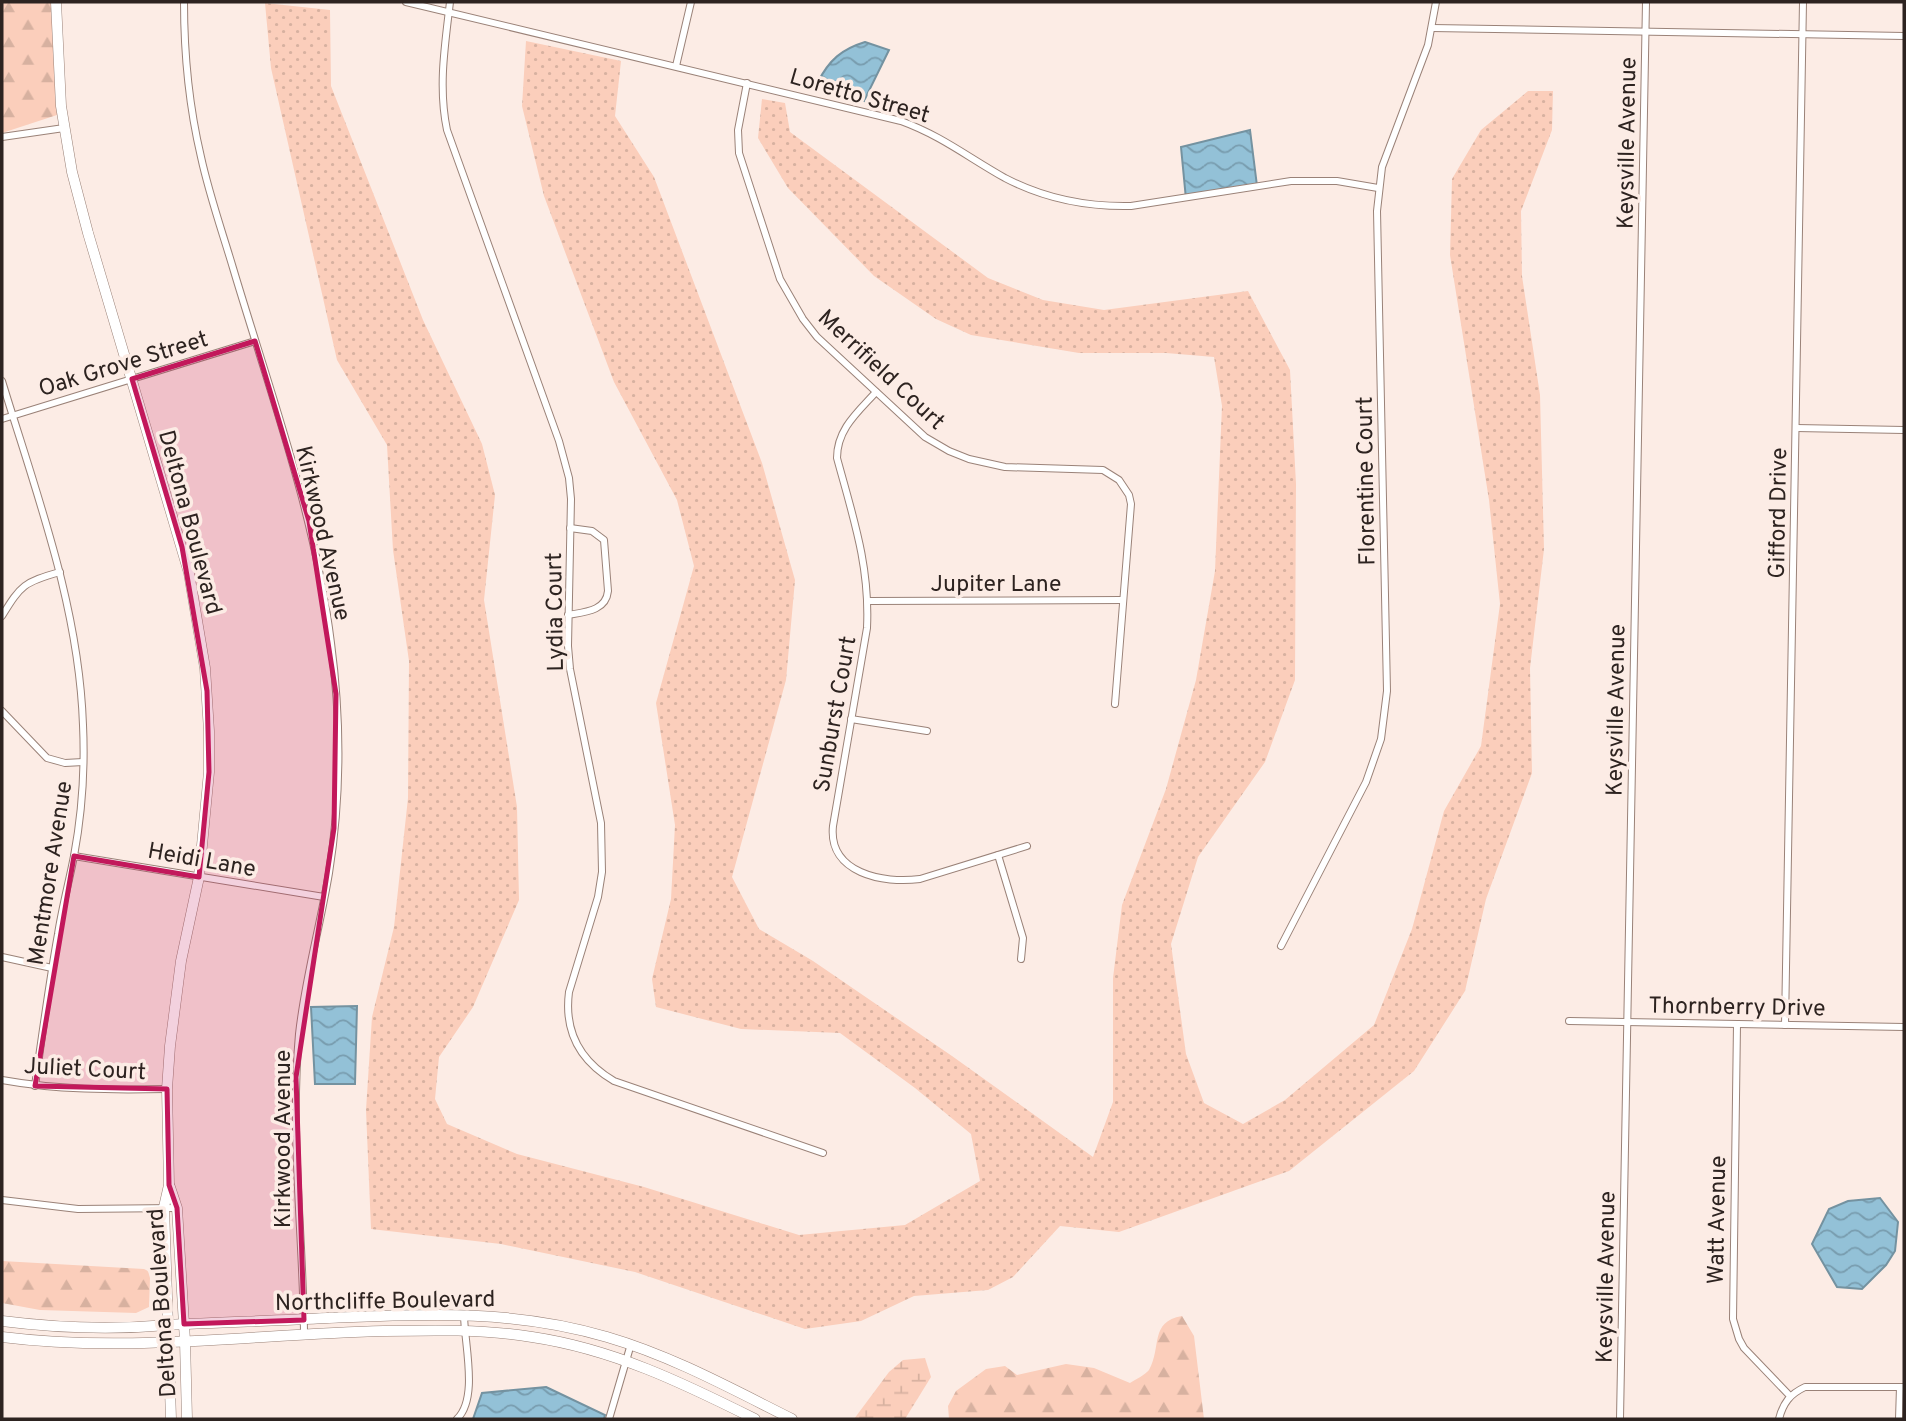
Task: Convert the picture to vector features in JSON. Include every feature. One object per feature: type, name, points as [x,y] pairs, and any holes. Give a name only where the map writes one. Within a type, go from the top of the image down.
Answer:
[{"type":"main road","name":"Deltona Boulevard","points":[[57,2],[58,67],[64,128],[80,202],[189,573],[204,657],[207,691],[209,772],[199,877],[174,1002],[167,1090],[169,1185],[164,1207],[171,1419]]},
{"type":"main road","name":"Deltona Boulevard","points":[[169,1185],[177,1208],[187,1419]]},
{"type":"main road","name":"Northcliffe Boulevard","points":[[2,1321],[77,1328],[125,1329],[184,1324],[464,1314],[536,1321],[570,1327],[631,1344],[695,1371],[792,1419]]},
{"type":"main road","name":"Northcliffe Boulevard","points":[[2,1337],[125,1345],[304,1333],[464,1331],[533,1337],[626,1360],[688,1385],[755,1419]]},
{"type":"street","name":"Kirkwood Avenue","points":[[184,2],[185,55],[196,137],[309,521],[332,648],[336,694],[337,783],[330,862],[306,985],[296,1077],[295,1169],[304,1333]]},
{"type":"street","name":"Loretto Street","points":[[406,2],[901,121],[941,137],[1026,188],[1065,201],[1086,205],[1131,206],[1312,180],[1378,188]]},
{"type":"street","name":"Lydia Court","points":[[450,2],[441,95],[447,130],[564,458],[571,499],[568,615],[570,669],[597,802],[602,848],[598,897],[569,992],[568,1019],[576,1044],[591,1065],[614,1081],[823,1153]]},
{"type":"street","points":[[676,66],[691,2]]},
{"type":"street","name":"Florentine Court","points":[[1281,946],[1366,782],[1381,738],[1385,714],[1387,677],[1378,188],[1389,145],[1432,27],[1436,2]]},
{"type":"street","name":"Keysville Avenue","points":[[1620,1419],[1646,2]]},
{"type":"street","name":"Gifford Drive","points":[[1785,1025],[1803,2]]},
{"type":"street","points":[[1432,27],[1904,36]]},
{"type":"street","name":"Merrifield Court","points":[[747,83],[738,130],[740,153],[780,279],[803,319],[817,337],[925,437],[969,459],[1005,467],[1103,470],[1119,480],[1129,495],[1131,504],[1115,704]]},
{"type":"street","points":[[2,137],[64,128]]},
{"type":"street","name":"Oak Grove Street","points":[[2,419],[255,341]]},
{"type":"street","name":"Mentmore Avenue","points":[[2,381],[60,572],[71,617],[81,686],[83,761],[74,856],[52,968],[35,1086]]},
{"type":"street","name":"Sunburst Court","points":[[876,392],[845,427],[837,449],[837,458],[864,558],[868,601],[867,628],[832,833],[835,849],[851,868],[879,878],[906,881],[1027,846]]},
{"type":"street","points":[[1796,428],[1904,430]]},
{"type":"street","points":[[568,615],[598,608],[607,598],[608,591],[604,540],[592,531],[570,528]]},
{"type":"street","points":[[2,616],[16,594],[27,583],[60,572]]},
{"type":"street","name":"Jupiter Lane","points":[[868,601],[1124,600]]},
{"type":"street","points":[[2,711],[47,758],[65,763],[83,761]]},
{"type":"street","points":[[851,719],[927,731]]},
{"type":"street","points":[[999,855],[1023,938],[1021,959]]},
{"type":"street","name":"Heidi Lane","points":[[74,856],[324,897]]},
{"type":"street","points":[[2,957],[52,968]]},
{"type":"street","name":"Thornberry Drive","points":[[1569,1021],[1904,1027]]},
{"type":"street","name":"Watt Avenue","points":[[1737,1024],[1733,1319],[1744,1348],[1790,1396]]},
{"type":"street","name":"Juliet Court","points":[[2,1080],[35,1086],[95,1090],[167,1090]]},
{"type":"street","points":[[2,1200],[78,1209],[177,1208]]},
{"type":"street","points":[[457,1419],[466,1407],[469,1392],[464,1314]]},
{"type":"street","points":[[609,1419],[631,1344]]},
{"type":"street","points":[[1779,1419],[1790,1396],[1815,1385],[1902,1387],[1899,1419]]},
{"type":"highlighted area","points":[[255,341],[309,521],[336,694],[334,828],[296,1077],[304,1320],[184,1324],[177,1208],[169,1185],[167,1089],[35,1086],[74,856],[199,877],[209,772],[207,691],[182,547],[132,379]]},
{"type":"green space","points":[[2,2],[52,2],[57,115],[2,133]]},
{"type":"green space","points":[[265,3],[330,10],[331,86],[423,320],[482,444],[495,495],[484,600],[517,807],[519,900],[473,1007],[439,1057],[435,1099],[447,1124],[517,1154],[644,1187],[799,1235],[905,1225],[980,1181],[971,1134],[915,1088],[840,1033],[741,1029],[656,1007],[652,979],[671,899],[675,825],[656,703],[694,566],[677,500],[614,382],[544,196],[522,106],[526,41],[621,61],[615,116],[654,177],[762,463],[795,580],[786,680],[732,877],[759,929],[813,961],[1093,1157],[1113,1102],[1113,978],[1122,905],[1166,789],[1196,680],[1215,571],[1222,406],[1214,357],[1166,353],[1079,353],[971,335],[936,319],[874,276],[788,188],[758,138],[762,99],[785,103],[790,132],[988,278],[1043,300],[1104,310],[1248,291],[1290,370],[1296,484],[1295,680],[1265,762],[1198,857],[1171,944],[1186,1054],[1204,1103],[1243,1124],[1285,1100],[1374,1025],[1412,929],[1444,811],[1481,746],[1500,604],[1489,500],[1450,255],[1452,179],[1481,130],[1528,91],[1553,91],[1552,130],[1521,211],[1522,276],[1540,395],[1544,549],[1530,668],[1532,773],[1486,899],[1465,991],[1414,1071],[1289,1171],[1119,1232],[1060,1226],[1013,1277],[988,1290],[914,1296],[861,1321],[805,1329],[635,1272],[501,1244],[371,1229],[366,1110],[372,1017],[394,927],[408,798],[409,661],[393,550],[387,445],[337,360],[271,68]]},
{"type":"green space","points":[[2,1261],[144,1269],[148,1271],[150,1278],[149,1307],[136,1313],[40,1310],[2,1303]]},
{"type":"green space","points":[[1182,1316],[1194,1336],[1204,1419],[949,1419],[948,1406],[956,1391],[986,1369],[1005,1366],[1017,1375],[1066,1364],[1094,1368],[1130,1383],[1149,1370],[1160,1330],[1172,1319]]},
{"type":"green space","points":[[925,1358],[931,1377],[905,1419],[854,1419],[889,1372],[903,1360]]},
{"type":"water","points":[[865,42],[889,50],[864,101],[818,82],[837,56]]},
{"type":"water","points":[[1250,130],[1257,186],[1186,199],[1181,147]]},
{"type":"water","points":[[357,1006],[355,1084],[315,1084],[311,1007]]},
{"type":"water","points":[[1880,1198],[1898,1222],[1895,1251],[1886,1265],[1862,1289],[1837,1287],[1812,1244],[1829,1209],[1848,1201]]},
{"type":"water","points":[[546,1387],[605,1415],[604,1419],[473,1419],[482,1393]]}]
